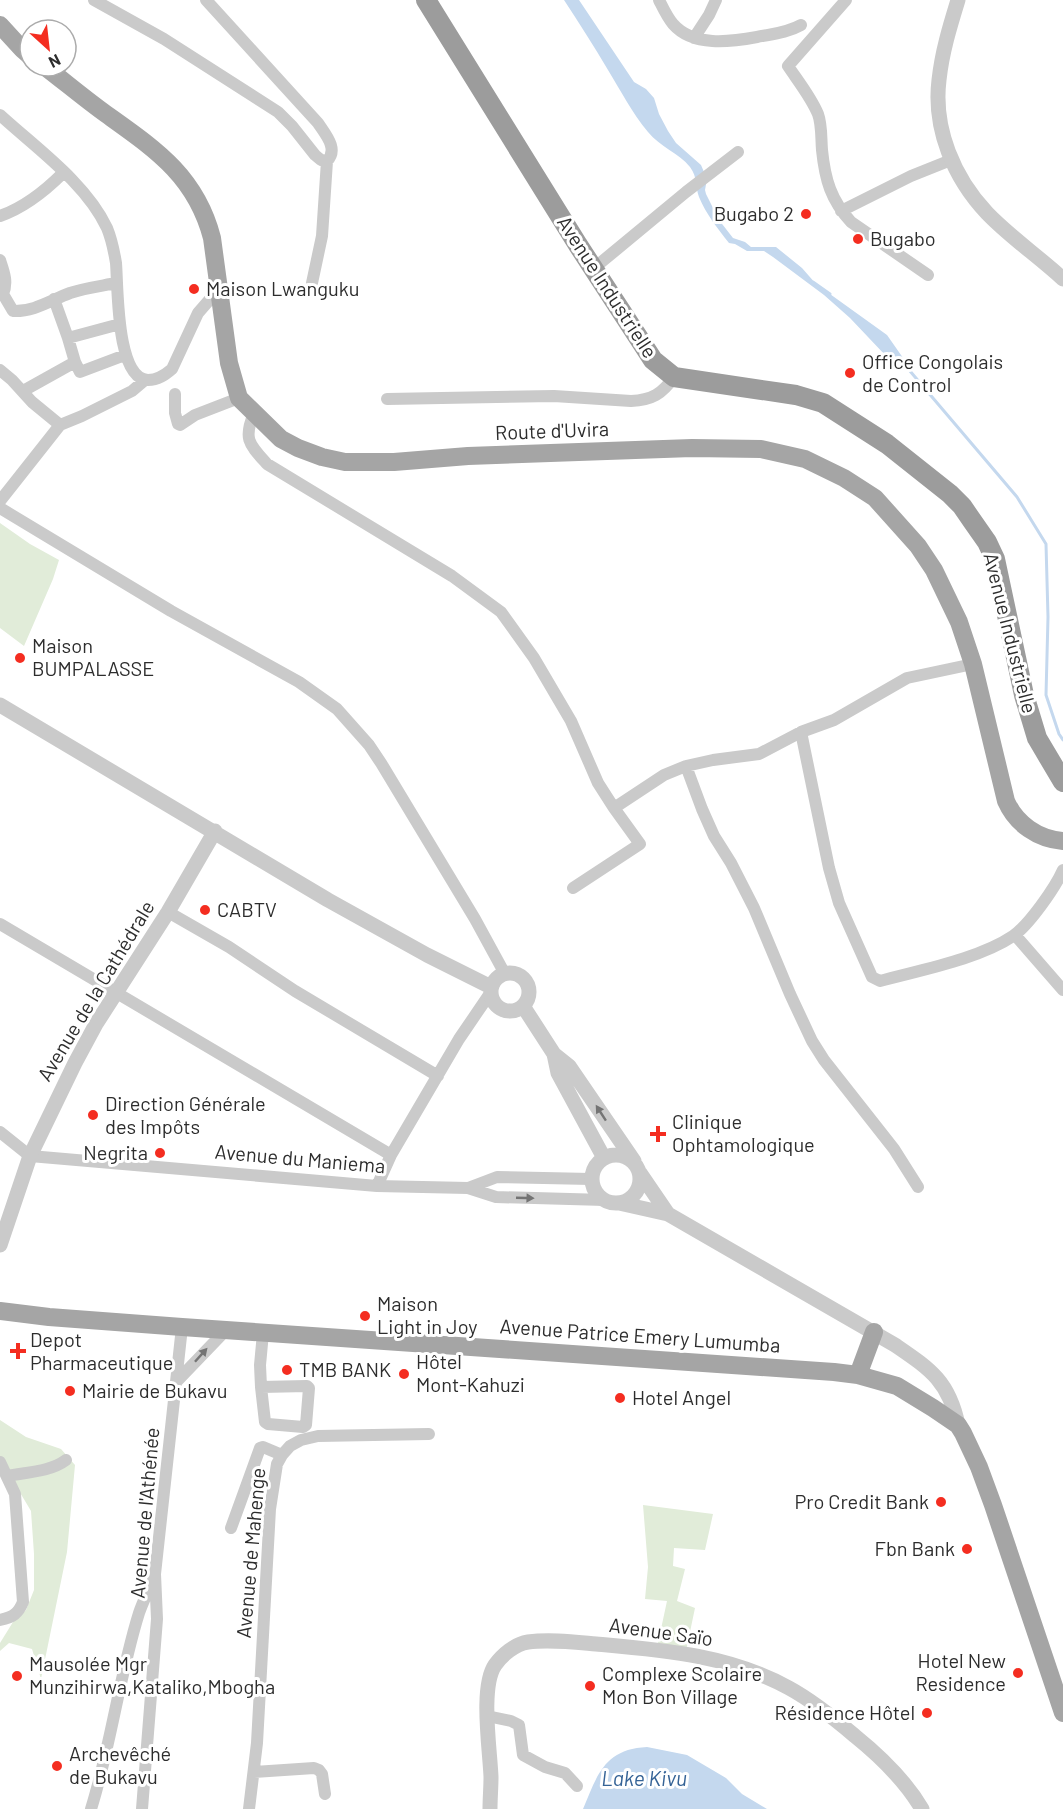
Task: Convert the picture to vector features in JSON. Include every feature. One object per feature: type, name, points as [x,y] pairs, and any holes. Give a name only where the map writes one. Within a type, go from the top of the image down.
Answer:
[{"type":"highway","name":"Avenue Industrielle","points":[[426,0],[593,269],[653,360],[674,377],[796,396],[823,403],[887,444],[962,506],[987,542],[995,559],[1024,695],[1037,738],[1063,782]]},
{"type":"main road","points":[[0,26],[18,46]]},
{"type":"main road","name":"Route d'Uvira","points":[[60,78],[147,143],[173,166],[200,203],[212,238],[229,363],[239,398],[281,439],[322,456],[345,462],[394,462],[468,456],[692,448],[761,449],[805,459],[844,478],[875,498],[918,546],[955,613],[973,664],[1006,801],[1011,811],[1029,829],[1041,836],[1063,841]]},
{"type":"main road","name":"Avenue Patrice Emery Lumumba","points":[[0,1311],[49,1317],[263,1333],[729,1364],[858,1375],[897,1386],[958,1425],[969,1443],[990,1496],[1063,1713]]},
{"type":"main road","points":[[858,1375],[874,1332]]},
{"type":"street","points":[[94,0],[164,39],[278,112],[315,155],[327,161]]},
{"type":"street","points":[[206,0],[318,123],[330,141],[332,151],[327,161],[322,236],[312,282]]},
{"type":"street","points":[[659,0],[674,26],[694,38],[738,41],[790,31],[801,25]]},
{"type":"street","points":[[694,38],[716,0]]},
{"type":"street","points":[[846,0],[789,66],[818,113],[826,178],[832,197],[841,211],[851,222],[928,275]]},
{"type":"street","points":[[958,0],[938,82],[939,114],[943,137],[951,160],[968,190],[988,214],[1063,279]]},
{"type":"street","points":[[0,115],[81,191],[106,227],[113,244],[125,355],[137,378],[154,380],[172,369],[198,313],[218,290]]},
{"type":"street","points":[[593,269],[709,173],[738,152]]},
{"type":"street","points":[[841,211],[911,176],[951,160]]},
{"type":"street","points":[[0,216],[8,214],[35,196],[63,173]]},
{"type":"street","points":[[0,260],[7,286],[2,293],[13,311],[27,310],[73,292],[117,283]]},
{"type":"street","points":[[54,299],[80,372],[125,355]]},
{"type":"street","points":[[68,338],[120,324]]},
{"type":"street","points":[[22,391],[75,362]]},
{"type":"street","points":[[0,370],[32,402],[60,424]]},
{"type":"street","points":[[387,399],[554,396],[643,401],[663,391],[674,377]]},
{"type":"street","points":[[0,501],[60,424],[82,416],[132,391],[145,380]]},
{"type":"street","points":[[176,394],[175,413],[180,425],[195,415],[239,398]]},
{"type":"street","points":[[254,413],[247,430],[251,445],[267,464],[452,576],[501,612],[534,658],[571,721],[594,775],[640,844],[573,888]]},
{"type":"street","points":[[0,508],[171,611],[300,682],[337,709],[369,745],[381,763],[475,919],[505,974]]},
{"type":"street","points":[[614,808],[664,775],[686,766],[759,754],[801,732],[834,720],[907,678],[973,664]]},
{"type":"street","points":[[0,705],[328,900],[491,989],[495,1004],[505,1011],[518,1010],[523,1006],[530,994],[527,981],[516,973],[509,972],[497,977],[491,989],[391,1155],[377,1186]]},
{"type":"street","points":[[801,732],[826,858],[839,903],[872,977],[880,981],[957,961],[999,944],[1015,935],[1028,921],[1063,870]]},
{"type":"street","points":[[686,766],[714,836],[754,908],[812,1041],[824,1060],[894,1149],[918,1186]]},
{"type":"street","name":"Avenue de la Cathédrale","points":[[0,1245],[30,1156],[75,1063],[96,1024],[168,912],[215,831]]},
{"type":"street","points":[[168,912],[438,1076]]},
{"type":"street","points":[[0,924],[391,1155]]},
{"type":"street","points":[[1015,935],[1063,990]]},
{"type":"street","points":[[523,1006],[554,1054],[569,1066],[668,1214]]},
{"type":"street","points":[[554,1054],[558,1073],[604,1158]]},
{"type":"street","points":[[0,1132],[30,1156]]},
{"type":"street","points":[[612,1202],[630,1199],[640,1185],[637,1167],[621,1154],[614,1154],[597,1163],[591,1179],[596,1193],[612,1202],[668,1214],[874,1332],[915,1359],[940,1382],[949,1395],[958,1425]]},
{"type":"street","name":"Avenue du Maniema","points":[[30,1156],[377,1186],[468,1188],[496,1197],[612,1202]]},
{"type":"street","points":[[468,1188],[496,1177],[591,1179]]},
{"type":"street","name":"Avenue de l'Athénée","points":[[142,1809],[157,1618],[155,1574],[182,1327]]},
{"type":"street","points":[[177,1381],[226,1330]]},
{"type":"street","points":[[261,1387],[307,1386],[309,1388],[306,1425],[303,1427],[266,1422],[261,1387],[260,1365],[263,1333]]},
{"type":"street","name":"Avenue de Mahenge","points":[[249,1809],[257,1743],[270,1509],[277,1464],[290,1446],[301,1440],[318,1436],[429,1434]]},
{"type":"street","points":[[231,1528],[260,1448],[263,1447],[282,1455]]},
{"type":"street","points":[[4,1481],[59,1466],[66,1460]]},
{"type":"street","points":[[0,1462],[4,1481],[15,1494],[23,1602],[20,1610],[14,1616],[0,1620]]},
{"type":"street","points":[[91,1809],[101,1777],[124,1668],[140,1612],[155,1574]]},
{"type":"street","name":"Avenue Saïo","points":[[490,1809],[487,1716],[488,1687],[494,1666],[507,1652],[526,1642],[568,1641],[638,1647],[714,1659],[766,1677],[788,1688],[837,1721],[909,1787],[922,1809]]},
{"type":"street","points":[[487,1716],[519,1725],[524,1755],[545,1767],[565,1773],[577,1786]]},
{"type":"street","points":[[254,1772],[314,1768],[320,1770],[322,1774],[325,1794]]},
{"type":"green space","points":[[0,523],[30,544],[59,560],[24,646],[0,628]]},
{"type":"green space","points":[[0,1420],[26,1437],[61,1449],[75,1465],[67,1552],[41,1679],[32,1649],[9,1643],[0,1651],[0,1643],[13,1622],[26,1610],[34,1590],[34,1554],[31,1511],[0,1459]]},
{"type":"green space","points":[[643,1505],[713,1514],[705,1550],[674,1548],[673,1566],[685,1569],[677,1601],[695,1608],[686,1651],[658,1643],[667,1601],[645,1599],[648,1567]]},
{"type":"water","points":[[564,0],[579,0],[634,82],[646,89],[654,98],[659,114],[676,143],[701,165],[707,179],[706,194],[719,220],[733,238],[751,247],[776,247],[802,268],[816,284],[887,335],[908,365],[904,368],[895,356],[886,356],[850,318],[824,295],[773,257],[764,251],[747,251],[729,243],[702,203],[690,167],[642,125]]},
{"type":"water","name":"Lake Kivu","points":[[647,1747],[687,1755],[726,1778],[742,1794],[767,1809],[583,1809],[604,1766],[621,1753]]},
{"type":"waterway","points":[[813,282],[830,294]]},
{"type":"waterway","points":[[904,364],[1017,497],[1046,544],[1048,617],[1046,695],[1063,740]]},
{"type":"place","name":"Bugabo 2","points":[[806,214]]},
{"type":"place","name":"Bugabo","points":[[858,239]]},
{"type":"place","name":"Maison Lwanguku","points":[[194,289]]},
{"type":"place","name":"Office Congolais de Control","points":[[850,373]]},
{"type":"place","name":"Maison BUMPALASSE","points":[[20,658]]},
{"type":"place","name":"CABTV","points":[[205,910]]},
{"type":"place","name":"Direction Générale des Impôts","points":[[93,1115]]},
{"type":"place","name":"Clinique Ophtamologique","points":[[658,1134]]},
{"type":"place","name":"Negrita","points":[[160,1153]]},
{"type":"place","name":"Maison Light in Joy","points":[[365,1316]]},
{"type":"place","name":"Depot Pharmaceutique","points":[[18,1351]]},
{"type":"place","name":"TMB BANK","points":[[287,1370]]},
{"type":"place","name":"Hôtel Mont-Kahuzi","points":[[404,1374]]},
{"type":"place","name":"Mairie de Bukavu","points":[[70,1391]]},
{"type":"place","name":"Hotel Angel","points":[[620,1398]]},
{"type":"place","name":"Pro Credit Bank","points":[[941,1502]]},
{"type":"place","name":"Fbn Bank","points":[[967,1549]]},
{"type":"place","name":"Hotel New Residence","points":[[1018,1673]]},
{"type":"place","name":"Mausolée Mgr Munzihirwa,Kataliko,Mbogha","points":[[17,1676]]},
{"type":"place","name":"Complexe Scolaire Mon Bon Village","points":[[590,1686]]},
{"type":"place","name":"Résidence Hôtel","points":[[927,1713]]},
{"type":"place","name":"Archevêché de Bukavu","points":[[57,1766]]}]
